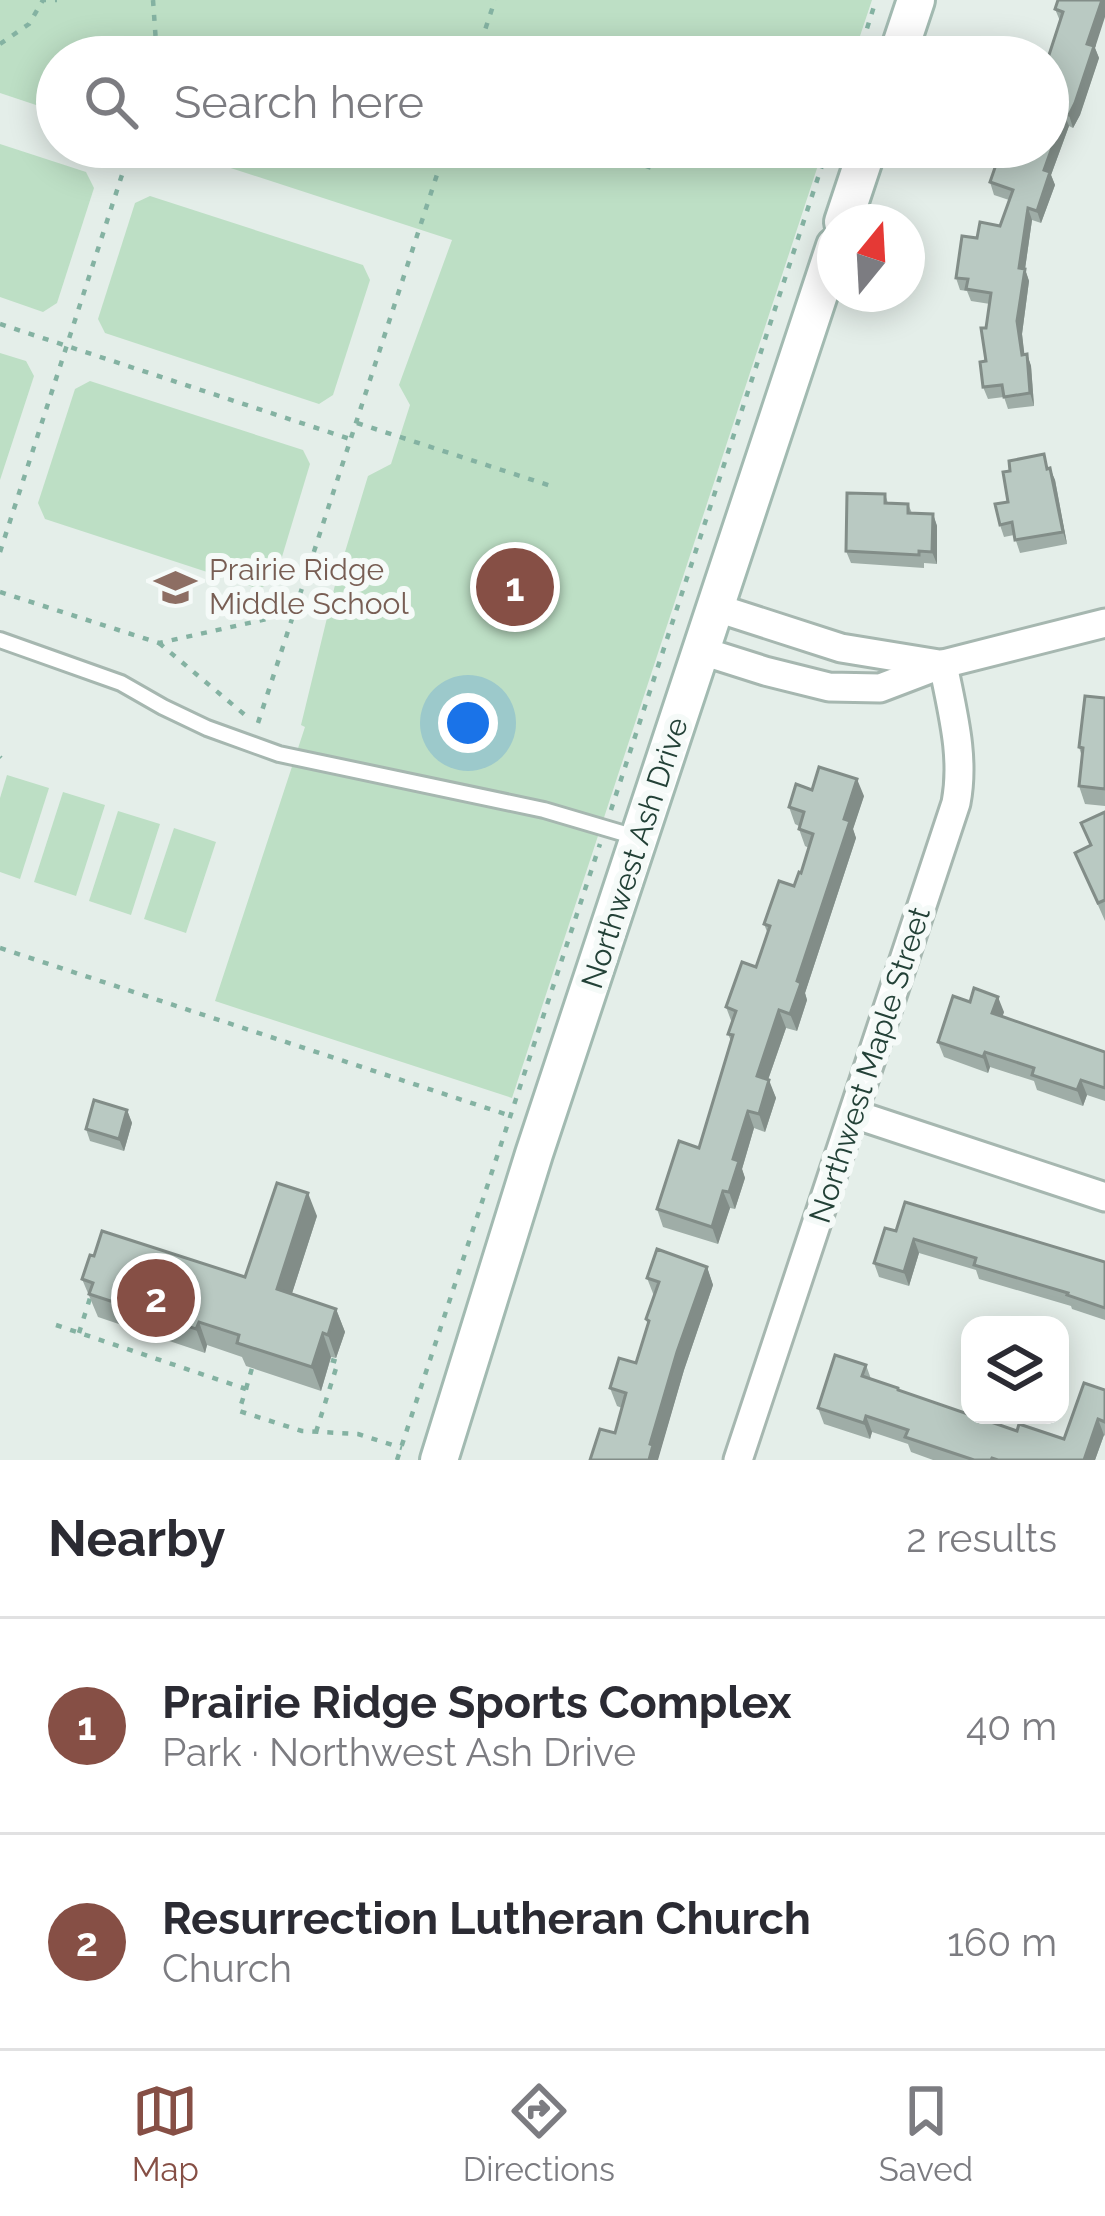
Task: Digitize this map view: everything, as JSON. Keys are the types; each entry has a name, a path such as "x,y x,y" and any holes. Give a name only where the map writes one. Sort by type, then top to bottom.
{"street":[{"path":"904,36 916,0"},
{"path":"849,204 861,168"},
{"name":"Northwest Ash Drive","path":"439,1460 534,1154 817,301"},
{"path":"717,608 841,647 943,664"},
{"path":"702,651 829,687 880,688 943,664 1105,623"},
{"name":"Northwest Maple Street","path":"738,1460 956,803 960,755 943,664"},
{"path":"854,1114 1105,1197"}],"lane":[{"path":"0,640 121,682 207,728 279,754 544,810 641,839"}],"path":[{"path":"0,44 29,24 44,0 58,0"},
{"path":"153,0 156,36"},
{"path":"483,36 495,0"},
{"path":"865,36 876,0"},
{"path":"0,552 124,168"},
{"path":"0,592 159,643 257,724 439,168"},
{"path":"398,1460 821,168"},
{"path":"0,324 350,439"},
{"path":"355,422 551,486"},
{"path":"159,643 294,613"},
{"path":"607,803 614,798"},
{"path":"0,948 511,1116"},
{"path":"79,1333 91,1295"},
{"path":"56,1325 246,1389"},
{"path":"316,1432 338,1362 331,1360"},
{"path":"252,1368 239,1411 302,1431 358,1435 402,1448"}],"green space":[{"path":"0,0 872,0 860,36 36,36 36,105 0,93"},
{"path":"0,144 36,156 36,168 86,172 94,188 57,303 43,312 0,297"},
{"path":"231,168 817,168 512,1098 215,1001 305,727 301,725 335,585 368,476 391,464 410,405 399,385 452,240"},
{"path":"150,196 363,265 370,280 333,395 319,404 105,333 98,319 135,203"},
{"path":"0,353 26,361 34,376 0,480"},
{"path":"90,381 303,450 310,464 275,580 259,589 45,519 38,503 75,389"},
{"path":"7,775 49,788 20,879 0,872 0,798"},
{"path":"63,792 105,805 76,896 34,882"},
{"path":"118,811 160,824 131,915 89,901"},
{"path":"174,828 216,842 186,933 144,919"}],"building":[{"path":"1058,0 1102,0 1087,44 1094,46 1069,115 1069,36 1055,36 1063,12 1055,9"},
{"path":"995,168 1045,168 1050,172 1037,211 1028,208 1019,268 1025,269 1017,321 1022,355 1027,354 1030,393 1004,397 1002,385 983,387 980,362 986,361 981,328 986,328 991,293 966,289 968,279 956,278 962,236 977,238 980,222 1000,226 1013,190 990,182"},
{"path":"1044,454 1063,532 1015,540 1012,522 1000,525 995,504 1008,502 1003,472 1010,471 1009,461"},
{"path":"847,493 885,494 885,503 908,504 908,513 933,514 932,552 846,551"},
{"path":"1085,696 1105,698 1105,789 1079,786"},
{"path":"819,767 857,779 844,819 850,821 790,1014 779,1010 757,1076 769,1080 759,1114 748,1111 733,1159 739,1161 712,1227 657,1209 679,1141 699,1148 733,1035 728,1034 736,1011 726,1007 742,962 756,967 779,881 794,886 801,873 813,834 799,829 804,812 789,807 796,784 812,790"},
{"path":"1105,812 1105,900 1098,903 1075,853 1091,845 1081,823"},
{"path":"974,988 998,997 992,1013 1105,1052 1105,1088 1081,1080 1077,1090 1032,1075 1034,1068 938,1042 953,996 970,1002"},
{"path":"94,1100 127,1110 119,1139 86,1129"},
{"path":"277,1183 308,1193 277,1289 336,1309 312,1367 237,1343 239,1335 199,1322 196,1329 89,1294 93,1283 82,1279 102,1231 245,1277"},
{"path":"905,1202 1105,1262 1105,1308 974,1265 976,1258 914,1239 904,1272 874,1263 885,1228 896,1231"},
{"path":"657,1249 707,1267 677,1352 649,1460 590,1460 600,1429 615,1433 626,1393 610,1388 619,1358 636,1363 659,1282 647,1278"},
{"path":"835,1355 866,1365 862,1376 961,1412 961,1424 997,1424 1017,1431 1019,1424 1064,1439 1084,1383 1105,1390 1105,1422 1098,1419 1084,1460 974,1460 905,1437 908,1430 866,1416 864,1423 818,1408"}],"place":[{"name":"Prairie Ridge Middle School","path":"175,587"},
{"name":"Prairie Ridge Sports Complex","path":"515,587"},
{"name":"Resurrection Lutheran Church","path":"156,1298"}]}
